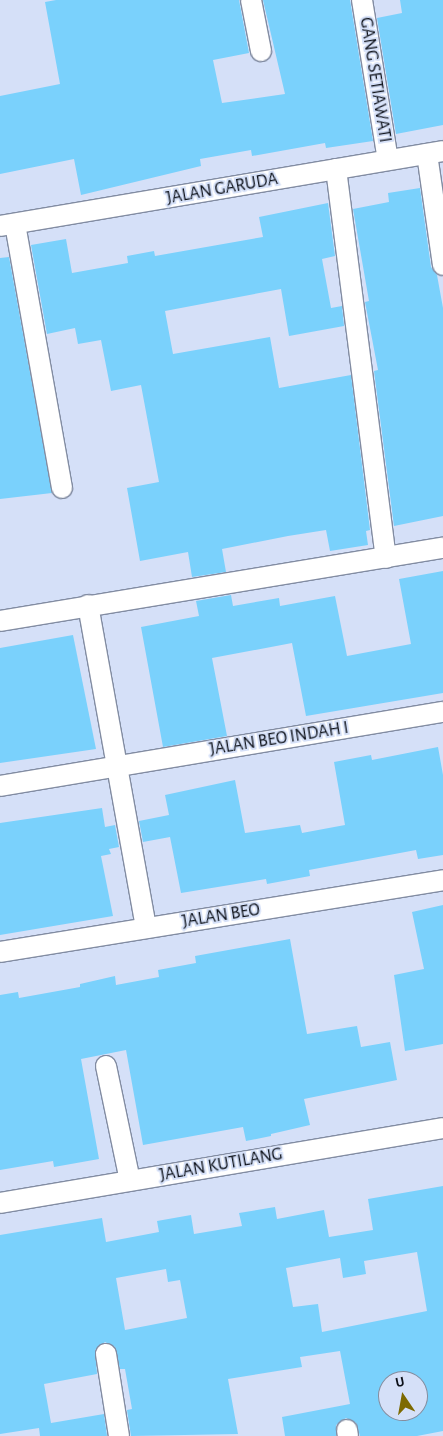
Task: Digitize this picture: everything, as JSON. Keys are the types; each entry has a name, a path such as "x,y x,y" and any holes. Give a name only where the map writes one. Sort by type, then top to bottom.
{"street":[{"path":"251,0 261,51"},
{"name":"GANG SETIAWATI","path":"362,0 388,160"},
{"path":"435,152 443,265"},
{"name":"JALAN GARUDA","path":"8,225 435,152"},
{"path":"336,169 386,558"},
{"path":"8,225 62,488"},
{"path":"0,621 443,548"},
{"path":"88,605 115,766 146,928"},
{"name":"JALAN BEO INDAH I","path":"0,786 443,712"},
{"name":"JALAN BEO","path":"0,952 443,880"},
{"path":"106,1066 130,1181"},
{"name":"JALAN KUTILANG","path":"0,1203 443,1128"},
{"path":"106,1354 120,1436"}],"building":[{"path":"56,0 239,0 249,53 213,60 222,103 285,94 263,0 350,0 373,141 326,148 325,143 252,156 251,150 200,159 201,166 81,195 74,159 0,174 0,96 60,84 45,2"},
{"path":"400,0 443,0 443,125 396,134 377,18 402,13"},
{"path":"420,188 431,267 437,275 443,308 443,516 394,526 374,371 378,370 365,302 369,301 353,209 389,202 388,193"},
{"path":"328,203 335,256 322,259 331,308 342,306 344,326 289,336 281,289 165,311 173,354 270,337 279,388 351,375 370,530 366,531 368,545 330,551 326,530 288,536 222,549 226,572 192,577 188,552 140,561 127,488 159,482 141,385 111,391 101,340 78,344 75,328 47,334 31,245 66,239 72,273 128,263 127,256 154,251 155,256 263,237 259,217"},
{"path":"9,257 52,493 0,499 0,258"},
{"path":"443,571 443,693 306,716 292,643 212,658 227,736 163,747 141,627 199,616 196,601 231,595 233,606 279,598 280,606 335,596 347,656 411,644 399,579"},
{"path":"73,635 96,749 0,763 0,648"},
{"path":"438,747 443,775 443,855 418,859 416,850 309,870 310,876 267,884 266,879 181,893 170,837 143,842 139,821 169,815 165,795 235,780 245,833 300,825 302,833 345,825 334,762 371,755 372,760"},
{"path":"102,808 105,827 115,825 119,847 109,849 111,854 101,856 113,916 0,935 0,823"},
{"path":"443,905 443,1044 405,1051 394,975 424,969 412,912"},
{"path":"290,939 307,1034 357,1026 361,1047 390,1042 397,1080 304,1099 310,1125 271,1134 271,1136 246,1141 243,1127 143,1145 126,1050 81,1059 99,1159 54,1167 53,1161 0,1170 0,995 18,992 19,998 80,987 80,984 115,976 116,985 159,977 158,970 196,963 195,956"},
{"path":"443,1186 443,1431 417,1436 360,1436 356,1423 346,1418 336,1425 336,1436 285,1436 282,1417 350,1404 340,1351 300,1357 302,1367 228,1379 238,1434 131,1436 127,1410 132,1409 125,1369 120,1369 115,1347 105,1342 95,1350 97,1374 44,1384 51,1423 104,1414 107,1436 40,1436 39,1428 0,1434 0,1235 102,1218 106,1242 159,1232 157,1221 191,1215 194,1234 242,1226 239,1213 275,1207 277,1219 324,1210 329,1237 373,1230 368,1199","holes":["417,1252 427,1311 322,1332 318,1304 293,1307 286,1268 340,1258 343,1278 366,1274 364,1261","166,1269 168,1282 180,1280 187,1318 125,1330 116,1278"]}]}
